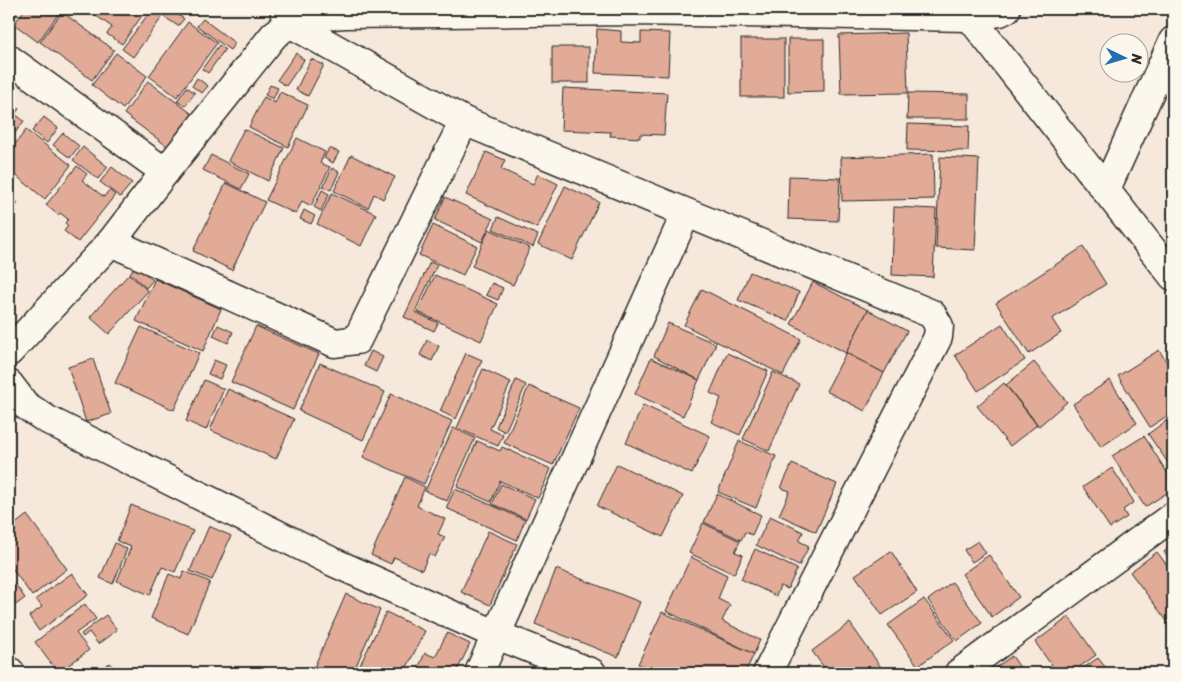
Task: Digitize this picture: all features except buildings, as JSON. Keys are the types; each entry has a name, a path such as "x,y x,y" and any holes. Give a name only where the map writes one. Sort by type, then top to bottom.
{"street":[{"path":"285,16 635,11 970,17 1000,12 1006,9"},
{"path":"285,16 464,121 932,314 940,326 938,336 767,673"},
{"path":"9,352 111,242 274,35 285,16"},
{"path":"970,17 1173,276"},
{"path":"1106,190 1173,41"},
{"path":"9,59 165,172"},
{"path":"111,242 336,343 357,340 464,121"},
{"path":"479,673 498,635 686,213"},
{"path":"14,403 332,562 498,635 592,673"},
{"path":"959,673 1173,516"}]}
